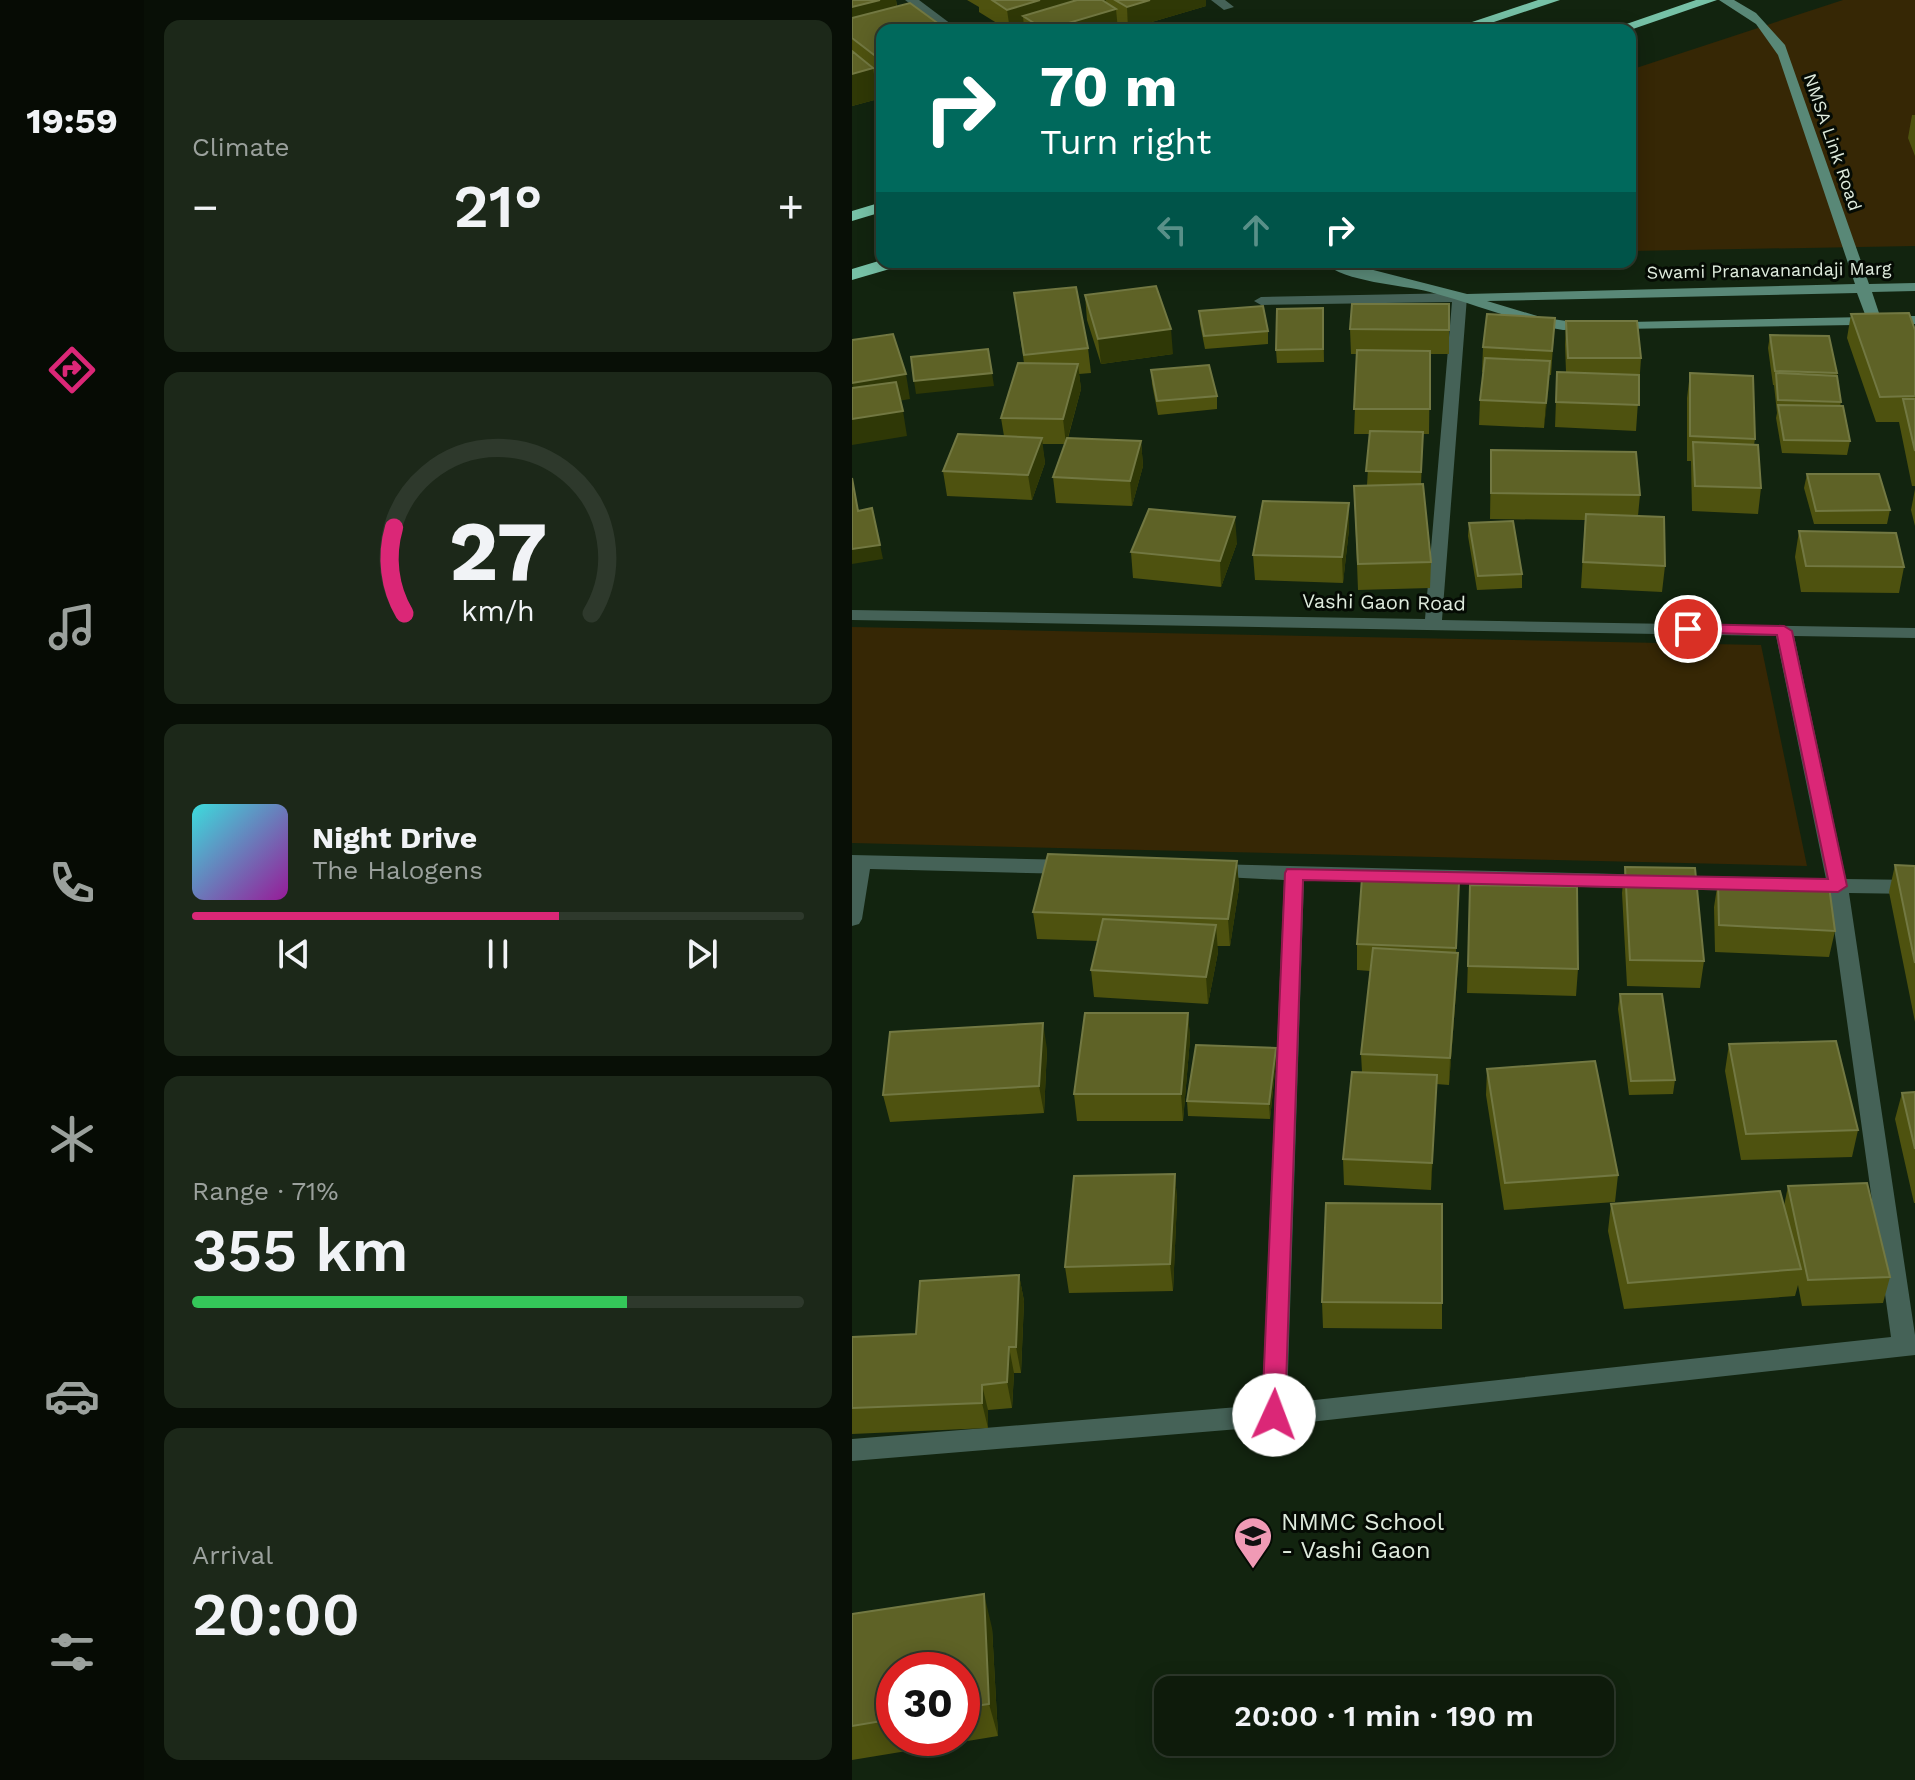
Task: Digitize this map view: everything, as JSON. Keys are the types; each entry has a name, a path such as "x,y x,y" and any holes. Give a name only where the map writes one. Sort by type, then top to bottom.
{"highway":[{"path":"1475,24 1553,0"},
{"path":"1635,24 1710,0"},
{"path":"852,216 876,209"},
{"path":"852,275 876,268"}],"street":[{"path":"911,0 945,24"},
{"name":"NMSA Link Road","path":"1725,0 1759,19 1775,36 1874,320"},
{"path":"1346,268 1460,297 1520,319 1564,327 1915,320"},
{"name":"Swami Pranavanandaji Marg","path":"1460,297 1915,287"},
{"path":"1261,301 1460,297"},
{"path":"1433,624 1460,297"},
{"name":"Vashi Gaon Road","path":"852,615 1915,633"},
{"path":"852,1450 1274,1415 1910,1346 1838,886 1784,631"},
{"path":"852,919 856,862 1093,868"},
{"path":"1185,870 1915,887"},
{"path":"1274,1415 1294,873"}],"shaded area":[{"path":"1843,0 1915,0 1915,246 1636,251 1636,68"},
{"path":"852,627 1761,645 1807,866 852,843"}],"building":[{"path":"852,0 880,0 852,7"},
{"path":"992,0 1040,0 1007,10"},
{"path":"1077,0 1102,0 1116,9 1065,24 1036,24 1023,16"},
{"path":"1115,0 1150,0 1127,7"},
{"path":"910,3 939,24 876,24 876,56 852,38 852,18"},
{"path":"852,51 873,68 852,74"},
{"path":"1156,286 1171,329 1098,339 1085,295"},
{"path":"1076,287 1088,348 1024,355 1014,293"},
{"path":"1352,304 1449,304 1449,330 1350,329"},
{"path":"1263,306 1268,331 1204,336 1199,311"},
{"path":"1323,308 1323,349 1276,350 1277,309"},
{"path":"1909,313 1915,330 1915,396 1880,397 1851,314"},
{"path":"1487,314 1555,318 1552,351 1483,347"},
{"path":"1566,321 1637,321 1641,358 1568,358"},
{"path":"893,334 906,374 852,383 852,340"},
{"path":"1770,335 1829,336 1837,373 1775,371"},
{"path":"988,349 992,373 914,381 911,357"},
{"path":"1357,350 1430,351 1430,409 1354,409"},
{"path":"1485,358 1550,361 1546,403 1480,400"},
{"path":"1018,363 1078,364 1063,419 1001,418"},
{"path":"1209,365 1217,396 1157,401 1151,370"},
{"path":"1557,372 1639,375 1639,405 1556,402"},
{"path":"1690,373 1753,376 1755,439 1690,436"},
{"path":"1776,373 1837,376 1841,402 1778,400"},
{"path":"896,382 903,411 852,419 852,388"},
{"path":"1903,399 1915,399 1915,451"},
{"path":"1778,405 1843,406 1850,441 1784,440"},
{"path":"1370,431 1423,432 1421,472 1366,471"},
{"path":"958,434 1042,438 1028,475 943,471"},
{"path":"1067,438 1141,441 1130,481 1053,477"},
{"path":"1693,442 1758,445 1761,488 1695,486"},
{"path":"1491,450 1636,452 1640,495 1491,493"},
{"path":"1807,474 1879,474 1890,510 1816,511"},
{"path":"852,478 858,511 872,508 880,545 852,549"},
{"path":"1423,484 1431,562 1358,564 1354,486"},
{"path":"1263,501 1349,503 1342,557 1253,555"},
{"path":"1149,509 1235,517 1220,561 1131,552"},
{"path":"1586,514 1664,517 1665,566 1583,562"},
{"path":"1513,521 1522,574 1478,576 1469,523"},
{"path":"1799,531 1896,533 1904,567 1806,566"},
{"path":"1048,854 1237,861 1228,919 1033,912"},
{"path":"1895,865 1915,866 1915,963"},
{"path":"1625,867 1695,868 1704,961 1630,960"},
{"path":"1362,878 1459,882 1456,948 1357,944"},
{"path":"1718,881 1829,886 1835,931 1719,925"},
{"path":"1470,885 1577,887 1578,969 1468,966"},
{"path":"1103,919 1216,925 1206,977 1091,970"},
{"path":"1373,948 1458,953 1450,1058 1361,1054"},
{"path":"1620,994 1662,994 1675,1080 1631,1081"},
{"path":"1085,1013 1188,1013 1181,1094 1074,1094"},
{"path":"1043,1023 1039,1086 883,1095 890,1032"},
{"path":"1836,1041 1858,1130 1746,1134 1729,1044"},
{"path":"1196,1045 1276,1048 1269,1104 1187,1101"},
{"path":"1595,1061 1618,1175 1505,1183 1487,1069"},
{"path":"1352,1072 1437,1075 1432,1163 1343,1159"},
{"path":"1915,1092 1915,1149 1902,1093"},
{"path":"1175,1174 1170,1264 1065,1267 1074,1176"},
{"path":"1867,1183 1890,1277 1808,1280 1788,1186"},
{"path":"1780,1191 1801,1269 1628,1283 1611,1204"},
{"path":"1326,1203 1442,1204 1442,1303 1322,1302"},
{"path":"1019,1275 1016,1347 1009,1347 1007,1382 982,1385 982,1403 852,1408 852,1337 916,1334 920,1281"},
{"path":"984,1594 989,1704 980,1705 980,1652 876,1652 876,1722 852,1726 852,1614"}],"place":[{"name":"NMMC School - Vashi Gaon","path":"1253,1570"}],"route":[{"path":"1274,1415 1294,873 1838,886 1784,631 1688,629"}]}
